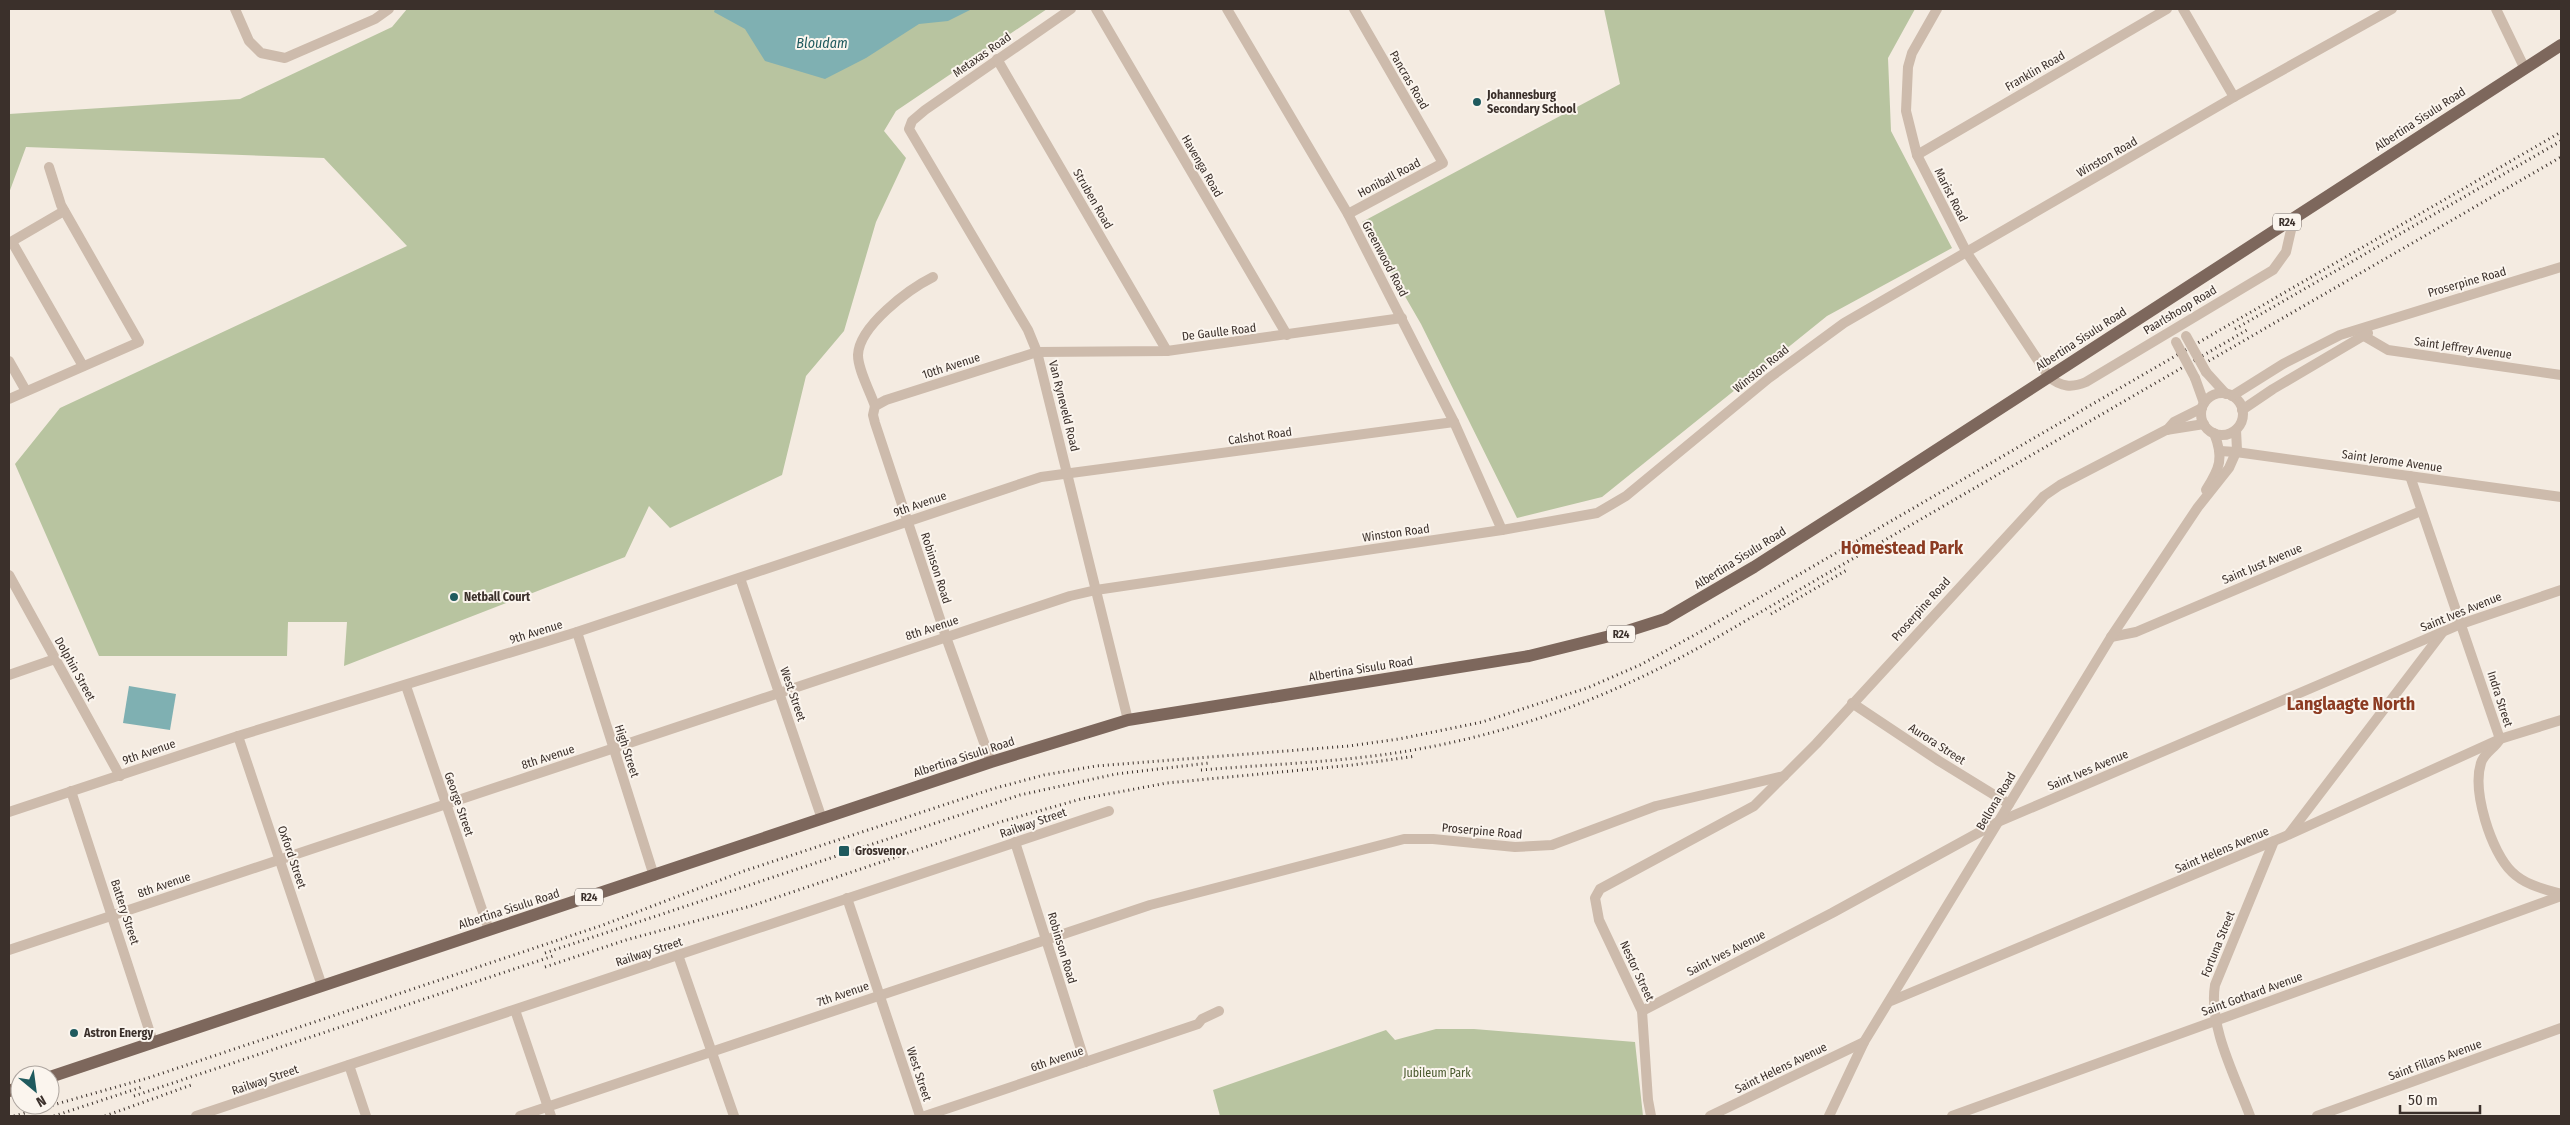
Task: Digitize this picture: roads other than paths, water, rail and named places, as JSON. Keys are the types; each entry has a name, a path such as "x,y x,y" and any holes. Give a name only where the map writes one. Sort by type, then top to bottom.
{"main road":[{"name":"Albertina Sisulu Road","path":"60,1074 991,762 1128,720 1529,656 1652,624 1677,613 1762,562 2524,67 2561,45"}],"street":[{"path":"235,9 249,41 261,53 285,58 375,19 390,9"},
{"name":"Metaxas Road","path":"909,124 925,110 1071,9"},
{"name":"Havenga Road","path":"1096,9 1287,335"},
{"name":"Greenwood Road","path":"1227,9 1348,214 1454,422 1502,530"},
{"name":"Pancras Road","path":"1354,9 1442,163"},
{"name":"Marist Road","path":"1937,9 1912,53 1908,67 1906,111 1916,155 1967,253 2049,376"},
{"name":"Franklin Road","path":"1916,155 2167,9"},
{"path":"2183,9 2234,97"},
{"name":"Winston Road","path":"1096,590 1502,530 1597,513 1614,505 1815,342 2234,97 2392,9"},
{"path":"2496,9 2524,67"},
{"name":"Struben Road","path":"997,59 1167,351"},
{"name":"Van Ryneveld Road","path":"909,124 910,132 1028,330 1037,352 1069,474 1128,720"},
{"name":"Honiball Road","path":"1348,214 1442,163"},
{"path":"9,399 139,342 64,211 50,167"},
{"path":"64,211 10,243 83,366"},
{"name":"Paarlshoop Road","path":"2049,376 2061,385 2076,386 2273,270 2286,252 2294,217"},
{"name":"Proserpine Road","path":"1595,898 1605,885 1754,806 2044,496 2060,485 2166,430 2174,422 2203,406 2212,396 2229,395 2311,349 2359,328 2381,324 2427,307 2561,268"},
{"name":"Robinson Road","path":"933,277 922,283 880,317 863,336 858,356 874,407 875,423 946,637 991,762"},
{"name":"De Gaulle Road","path":"1037,352 1167,351 1402,318"},
{"path":"2179,324 2206,372 2240,404 2242,410 2242,421 2236,430 2229,434 2214,433"},
{"name":"Proserpine Road","path":"2242,410 2273,389 2364,336 2381,324"},
{"path":"2170,330 2195,378 2203,406 2204,424 2214,433 2220,451"},
{"name":"Saint Jeffrey Avenue","path":"2364,336 2388,350 2561,375"},
{"name":"10th Avenue","path":"874,407 886,400 1037,352"},
{"path":"9,361 26,391"},
{"name":"Calshot Road","path":"1069,474 1454,422"},
{"name":"Proserpine Road","path":"2166,430 2204,424"},
{"path":"2236,430 2236,452"},
{"name":"Saint Jerome Avenue","path":"2220,451 2561,496"},
{"name":"Bellona Road","path":"2198,507 2217,471 2220,451"},
{"name":"Bellona Road","path":"1829,1116 1864,1042 1891,1001 2111,637 2198,507 2222,478 2236,452"},
{"name":"9th Avenue","path":"9,812 238,736 577,632 1041,477 1069,474"},
{"name":"Indra Street","path":"2410,476 2500,739 2480,764 2479,796 2493,838 2505,864 2513,873 2537,887 2561,895"},
{"name":"Saint Just Avenue","path":"2111,637 2136,632 2421,510"},
{"name":"Dolphin Street","path":"9,576 120,776"},
{"name":"West Street","path":"740,578 822,818"},
{"name":"8th Avenue","path":"9,950 779,692 1096,590"},
{"name":"Saint Ives Avenue","path":"1642,1011 1832,913 1998,822 2461,624 2561,590"},
{"name":"High Street","path":"577,632 612,748 654,876"},
{"path":"2288,835 2443,633"},
{"path":"9,674 56,659"},
{"name":"George Street","path":"406,686 489,930"},
{"name":"Aurora Street","path":"1852,703 1939,761 2009,804"},
{"name":"Saint Helens Avenue","path":"1891,1001 2288,835 2500,739 2561,720"},
{"name":"Oxford Street","path":"238,736 322,986"},
{"name":"Proserpine Road","path":"1174,898 1404,840 1433,839 1515,847 1552,845 1656,806 1784,776"},
{"name":"Battery Street","path":"71,791 153,1042"},
{"name":"Railway Street","path":"196,1116 1109,811"},
{"name":"Fortuna Street","path":"2250,1116 2215,1021 2213,1003 2215,985 2274,841"},
{"name":"Robinson Road","path":"1015,842 1085,1062"},
{"name":"Saint Gothard Avenue","path":"1952,1116 2561,895"},
{"name":"West Street","path":"848,898 920,1116"},
{"name":"7th Avenue","path":"520,1116 549,1112 711,1052 1174,898"},
{"name":"Nestor Street","path":"1595,898 1599,920 1642,1011 1651,1116"},
{"path":"678,955 734,1116"},
{"path":"515,1010 549,1112"},
{"name":"6th Avenue","path":"925,1116 1198,1024 1202,1019 1219,1011"},
{"name":"Saint Fillans Avenue","path":"2317,1116 2561,1028"},
{"name":"Saint Helens Avenue","path":"1710,1116 1864,1042"},
{"path":"349,1065 366,1116"}],"water":[{"name":"Bloudam","path":"715,9 972,9 948,21 919,24 866,58 825,79 765,61 745,29 714,12"},
{"path":"129,686 176,694 170,730 123,723"}],"railway":[{"path":"14,1116 148,1078 603,925 744,871 992,789 1044,775 1096,766 1349,746 1399,739 1482,722 1587,688 1640,665 1700,632 2561,132"},
{"path":"2235,329 2561,141"},
{"path":"2200,366 2561,157"},
{"path":"1201,770 1338,760 1419,749 1458,741 1535,720 1610,691 1646,675 1716,638 2247,330"},
{"path":"1771,614 1847,570"},
{"path":"545,967 626,940 751,906 1000,822 1081,799 1167,783 1353,765 1416,756"},
{"path":"545,953 1020,795 1116,774 1209,763"},
{"path":"134,1096 556,955"},
{"path":"105,1116 194,1084"},
{"path":"54,1116 142,1087"}],"place":[{"name":"Johannesburg Secondary School","path":"1477,102"},
{"name":"Netball Court","path":"454,597"},
{"name":"Grosvenor","path":"844,851"},
{"name":"Astron Energy","path":"74,1033"}],"district":[{"name":"Homestead Park","path":"1902,548"},
{"name":"Langlaagte North","path":"2351,704"}],"park label":[{"name":"Jubileum Park","path":"1437,1073"}]}
